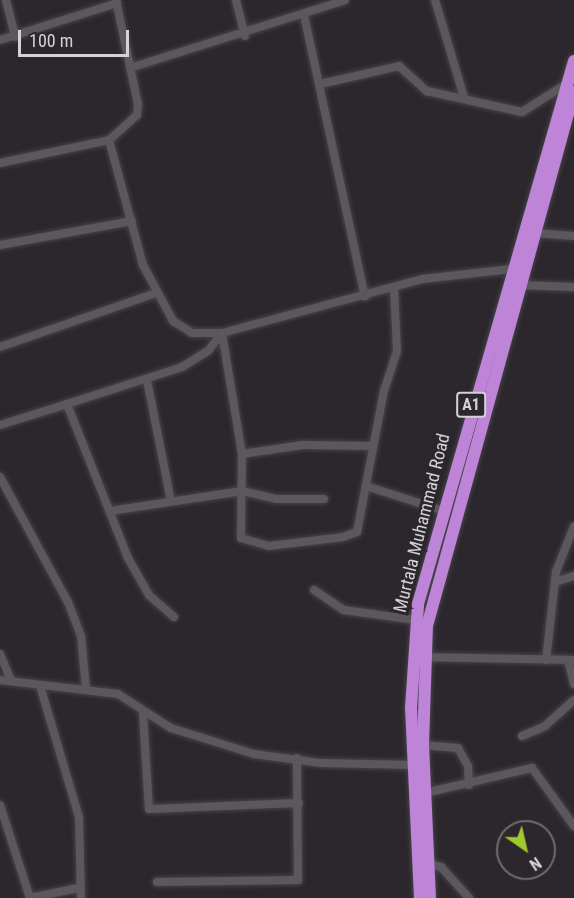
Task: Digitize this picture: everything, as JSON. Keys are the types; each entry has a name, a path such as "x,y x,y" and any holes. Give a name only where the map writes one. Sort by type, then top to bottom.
{"highway":[{"name":"Murtala Muhammad Road","path":"497,338 519,285 534,233 571,88 574,61"},
{"name":"Murtala Muhammad Road","path":"417,761 423,745 415,620 444,511 497,338 511,269 571,88"},
{"name":"Murtala Muhammad Road","path":"417,761 417,656 470,431"},
{"name":"A1","path":"417,761 425,793 430,898"},
{"name":"A1","path":"417,761 420,898"}],"street":[{"path":"6,0 15,37"},
{"path":"236,0 245,36"},
{"path":"133,67 245,36 304,15 327,2 345,0"},
{"path":"435,0 464,97"},
{"path":"0,40 15,37 117,1 133,67 137,116 109,140 0,163"},
{"path":"304,15 365,296"},
{"path":"320,84 399,66 427,91 522,111 571,88"},
{"path":"109,140 156,293 183,327 192,333 222,333 394,288 487,268 511,269"},
{"path":"0,245 132,221"},
{"path":"534,233 574,236"},
{"path":"519,285 574,287"},
{"path":"222,333 242,454 242,538 269,546 357,532 369,487 372,446 397,351 394,288"},
{"path":"0,347 156,293"},
{"path":"0,425 182,367 208,351 222,333"},
{"path":"147,380 171,501"},
{"path":"67,404 103,506 110,511 149,596 174,617"},
{"path":"242,454 302,445 372,446"},
{"path":"0,477 68,602 81,636 86,688"},
{"path":"369,487 444,511"},
{"path":"110,511 242,491 276,499 324,499"},
{"path":"546,660 555,582 574,526"},
{"path":"555,582 574,576"},
{"path":"314,590 344,610 415,620"},
{"path":"0,654 11,680"},
{"path":"417,656 571,660 574,684"},
{"path":"0,680 11,680 41,689 86,688 118,694 143,714 208,742 297,758 417,761"},
{"path":"41,689 79,817 83,849 78,888 81,898"},
{"path":"522,736 545,726 574,700"},
{"path":"143,714 149,809 299,803"},
{"path":"423,745 458,748 468,766 469,785"},
{"path":"157,882 298,880 297,758"},
{"path":"425,793 469,785 532,768 574,826"},
{"path":"0,805 30,898 78,888"},
{"path":"428,863 441,867 469,898"}]}
